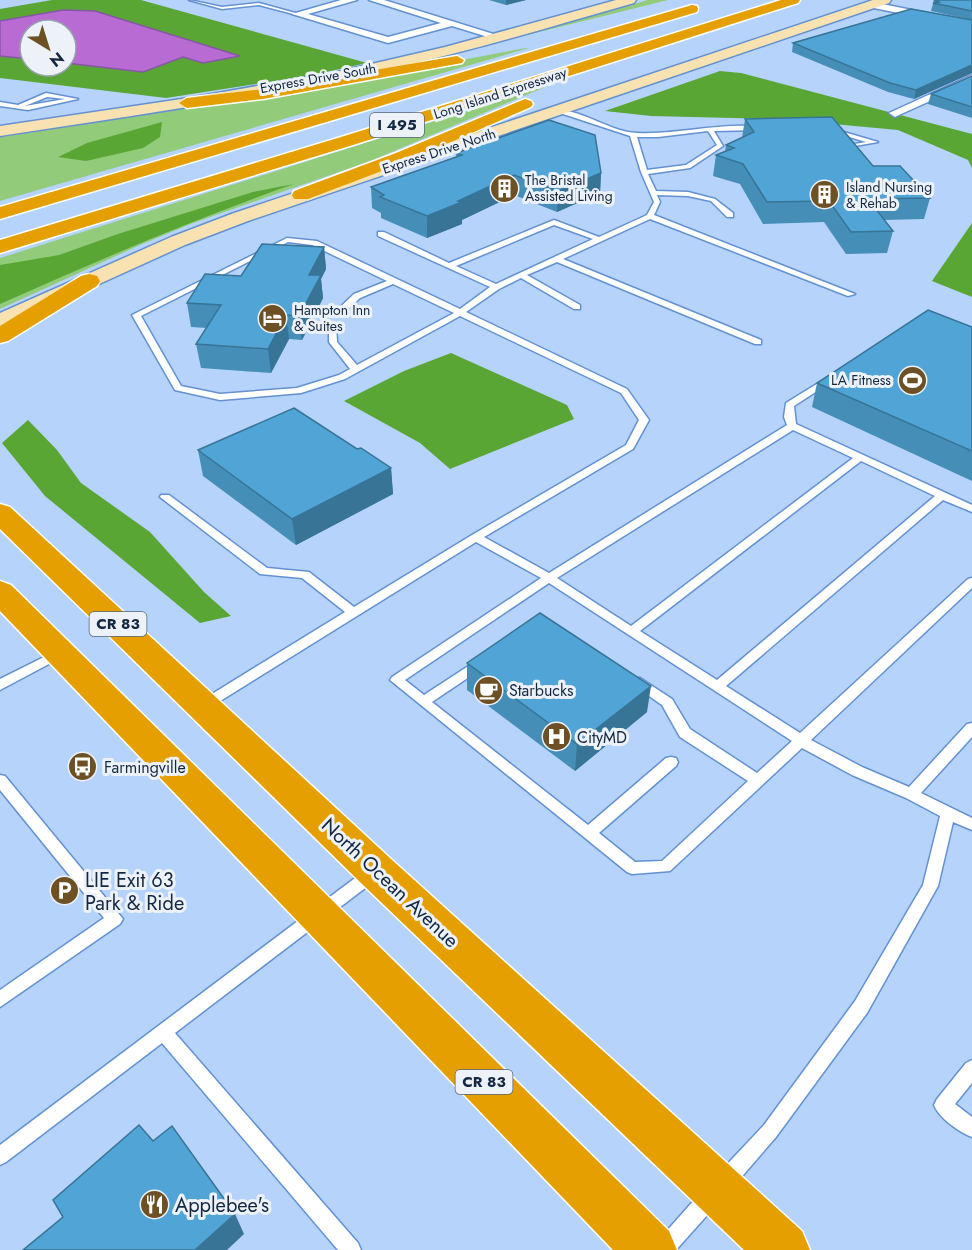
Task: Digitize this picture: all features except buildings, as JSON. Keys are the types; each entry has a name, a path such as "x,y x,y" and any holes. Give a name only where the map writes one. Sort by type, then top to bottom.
{"highway":[{"name":"Long Island Expressway","path":"0,247 379,131 794,0"},
{"path":"301,195 402,157 616,65 725,30 800,0"},
{"name":"Long Island Expressway","path":"0,213 706,3 434,64 263,94 187,103"},
{"path":"0,336 89,281"},
{"path":"0,501 32,543"},
{"name":"North Ocean Avenue","path":"0,513 376,871 783,1250"},
{"name":"CR 83","path":"0,592 650,1250"}],"main road":[{"name":"Express Drive South","path":"0,131 187,103 388,65 630,0"},
{"name":"Express Drive North","path":"0,322 178,241 301,195 423,157 879,2"}],"street":[{"path":"297,14 352,0"},
{"path":"374,0 498,37"},
{"path":"879,2 972,25"},
{"path":"297,14 388,40 453,23"},
{"path":"895,113 972,78"}],"lane":[{"path":"191,0 222,8 259,4 297,14"},
{"path":"0,104 18,107 28,108 75,99 46,95 18,107"},
{"path":"559,111 633,135 658,135 710,129 769,128"},
{"path":"816,127 875,142 851,146"},
{"path":"644,172 688,167 720,146 710,129"},
{"path":"203,706 477,537 630,447 644,420 624,391 460,313 314,243 287,240 136,315 178,388 220,397 298,391 342,377 460,313 496,287 650,216 657,202 644,172 633,135"},
{"path":"653,193 688,194 713,200 730,215"},
{"path":"650,216 851,294"},
{"path":"449,266 554,222 599,239"},
{"path":"381,234 496,287"},
{"path":"556,259 758,342"},
{"path":"521,275 577,307"},
{"path":"339,313 357,296 393,281"},
{"path":"332,326 333,342 356,370"},
{"path":"837,374 789,405 792,426 972,509"},
{"path":"792,426 549,578 396,680 632,868 665,867 972,582"},
{"path":"631,632 860,457"},
{"path":"717,687 942,495"},
{"path":"165,497 264,571 304,575 354,614"},
{"path":"477,537 549,578 800,740 856,771 911,794 972,824"},
{"path":"0,685 60,653"},
{"path":"423,701 492,656"},
{"path":"628,676 667,702 685,733 758,781"},
{"path":"911,794 972,728"},
{"path":"589,833 671,762"},
{"path":"0,780 115,919 0,999"},
{"path":"663,1250 770,1131 861,1007 930,886 948,813"},
{"path":"0,1156 376,871"},
{"path":"163,1032 351,1250"},
{"path":"972,1069 943,1105 972,1128"}],"green space":[{"path":"52,0 141,0 367,63 308,76 166,98 0,78 0,56 18,58 18,78 78,78 78,64 143,72 183,57 203,63 238,56 63,10 0,21 0,9"},
{"path":"648,0 668,0 511,39"},
{"path":"529,48 0,201 0,137 268,96"},
{"path":"720,71 741,73 972,134 972,168 968,160 898,130 779,119 651,116 605,111"},
{"path":"552,84 373,160 193,223 0,309 0,258"},
{"path":"162,122 160,137 143,148 86,161 58,157 87,143"},
{"path":"294,184 146,241 0,304 0,265 59,255 253,192"},
{"path":"972,223 972,297 932,281"},
{"path":"451,353 567,405 574,419 450,469 420,443 344,401 404,371"},
{"path":"28,420 57,450 81,483 150,532 204,592 231,616 200,623 45,496 2,443"}],"shaded area":[{"path":"63,10 95,11 240,56 203,63 183,57 143,72 78,64 78,18 18,18 18,58 0,56 0,21"}],"place":[{"name":"The Bristal Assisted Living","path":"504,188"},
{"name":"Island Nursing & Rehab","path":"825,195"},
{"name":"Hampton Inn & Suites","path":"273,318"},
{"name":"LA Fitness","path":"912,380"},
{"name":"Starbucks","path":"488,690"},
{"name":"CityMD","path":"556,737"},
{"name":"Farmingville","path":"83,767"},
{"name":"LIE Exit 63 Park & Ride","path":"64,891"},
{"name":"Applebee's","path":"154,1205"}]}
